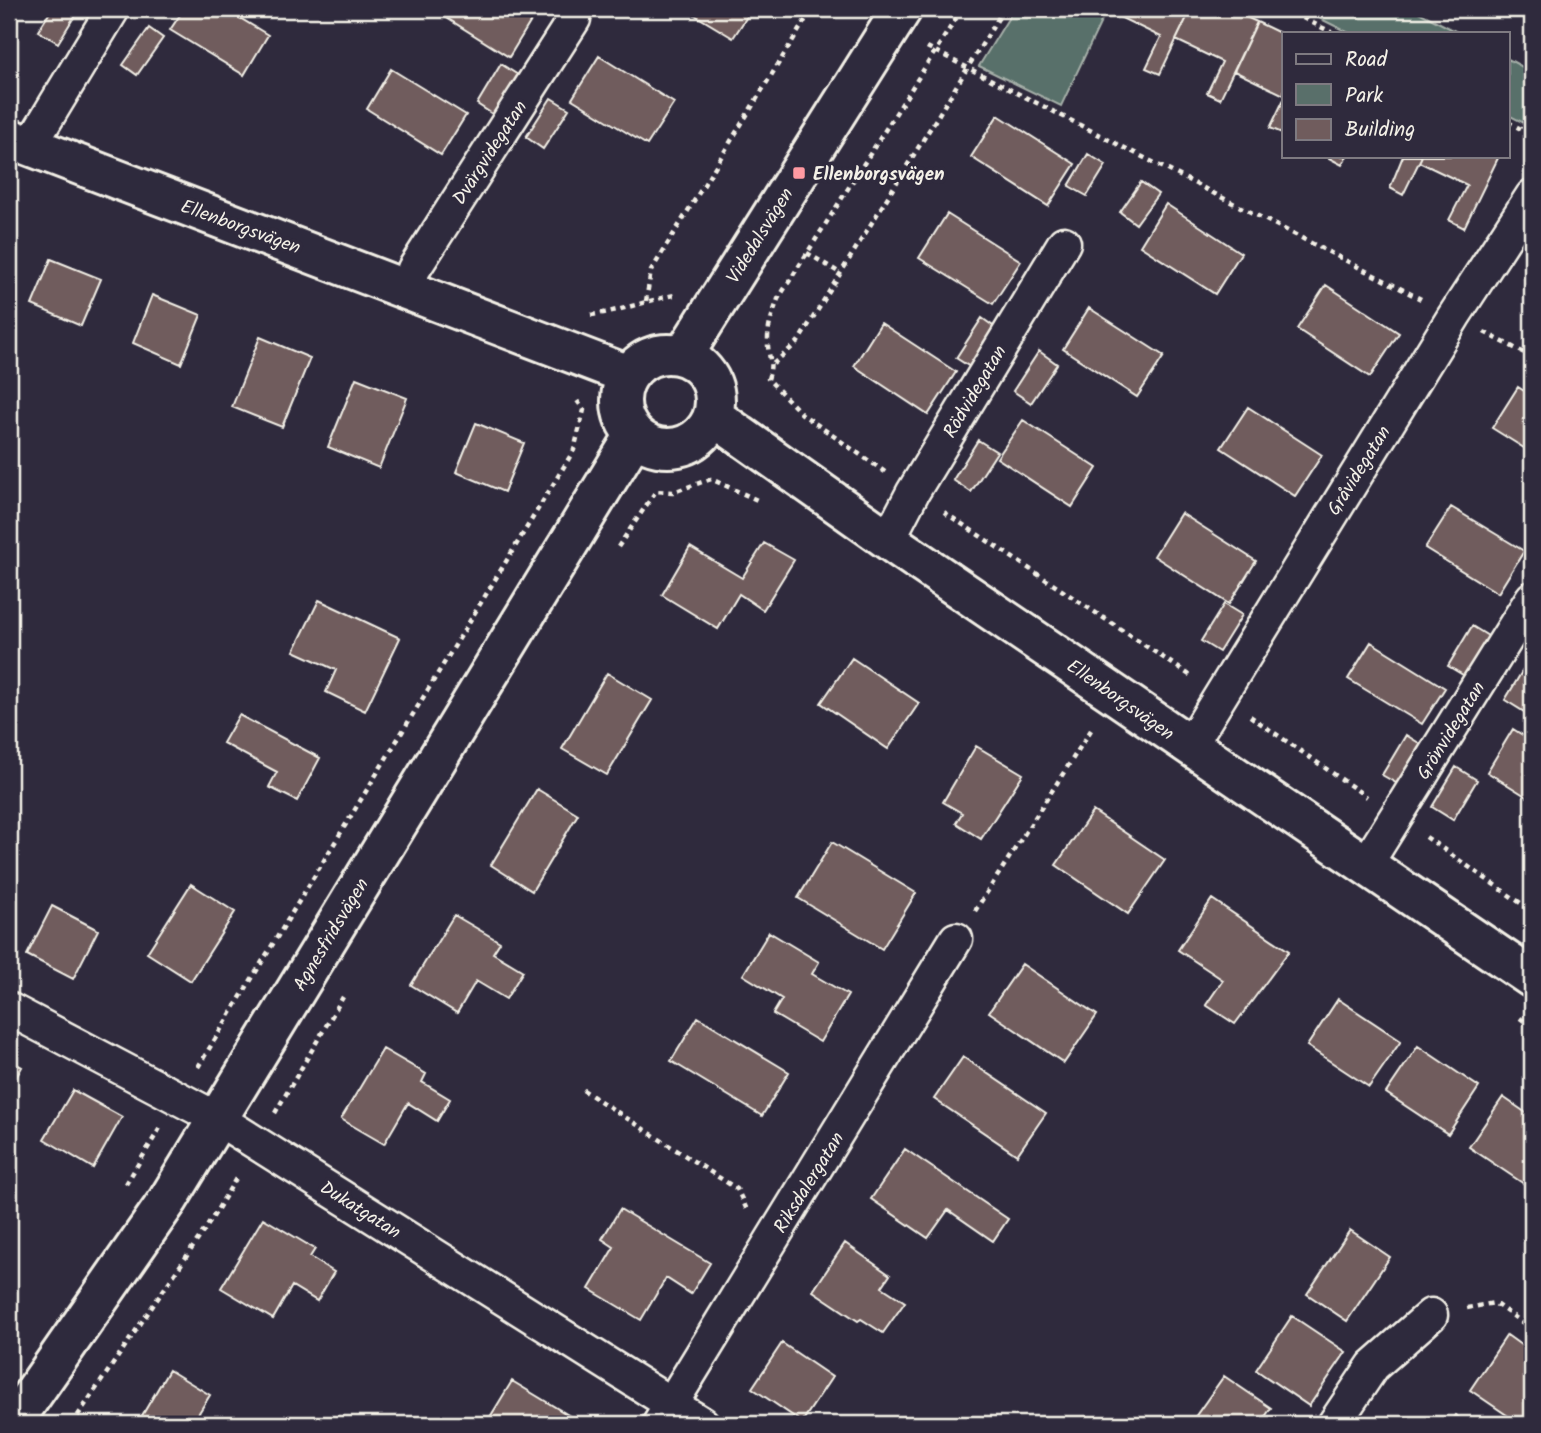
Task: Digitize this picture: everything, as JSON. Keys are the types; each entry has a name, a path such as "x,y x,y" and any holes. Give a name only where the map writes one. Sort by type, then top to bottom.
{"street":[{"path":"19,142 113,9"},
{"name":"Videdalsvägen","path":"683,356 896,18"},
{"name":"Dvärgvidegatan","path":"407,288 414,269 574,19"},
{"name":"Ellenborgsvägen","path":"19,142 629,375"},
{"name":"Gråvidegatan","path":"1189,747 1454,316 1532,196"},
{"name":"Rödvidegatan","path":"888,540 914,492 1064,243"},
{"path":"665,353 683,356 699,365 711,380 716,398 713,416 703,433 688,444 670,449 651,445 635,435 624,420 620,402 629,375 645,360 665,353"},
{"name":"Ellenborgsvägen","path":"713,416 1189,747 1367,863 1532,978"},
{"name":"Agnesfridsvägen","path":"12,1424 168,1200 635,435"},
{"name":"Grönvidegatan","path":"1367,863 1532,598"},
{"name":"Riksdalergatan","path":"665,1414 956,939"},
{"name":"Dukatgatan","path":"9,1009 218,1119 665,1414 703,1424"},
{"path":"1334,1424 1373,1366 1432,1315"}],"path":[{"path":"646,301 651,271 812,9"},
{"path":"773,364 767,342 778,299 962,9"},
{"path":"1004,9 798,342 773,364 768,379 802,414 914,492 1220,695 1532,911"},
{"path":"1285,9 1331,32"},
{"path":"896,18 935,51 1532,357"},
{"path":"1510,123 1532,135"},
{"path":"829,195 839,202"},
{"path":"807,253 840,273"},
{"path":"121,1192 574,450 583,410"},
{"path":"611,558 656,491 673,492 711,479"},
{"path":"956,939 1116,695"},
{"path":"583,1090 737,1189 748,1213 776,1233"},
{"path":"1432,1315 1494,1303 1532,1329"}],"green space":[{"path":"1014,9 1107,9 1061,106 979,66"},
{"path":"1301,9 1413,9 1457,32 1347,32"},
{"path":"1510,60 1532,72 1532,127 1510,116"}],"building":[{"path":"52,9 79,9 58,43 38,31"},
{"path":"184,9 225,9 268,35 244,75 170,30"},
{"path":"523,9 534,16 509,57 434,10"},
{"path":"685,9 752,9 733,38"},
{"path":"1114,9 1191,9 1160,74 1146,68 1161,37 1111,13"},
{"path":"1191,9 1229,9 1257,22 1220,99 1207,93 1222,62 1176,40"},
{"path":"1257,22 1282,34 1282,94 1234,71"},
{"path":"149,28 163,38 137,75 123,65"},
{"path":"599,56 674,103 647,145 572,99"},
{"path":"501,64 518,75 494,115 477,104"},
{"path":"391,69 466,115 441,155 367,109"},
{"path":"551,98 569,109 543,149 526,137"},
{"path":"1282,103 1282,133 1270,128"},
{"path":"998,115 1075,164 1048,206 971,157"},
{"path":"1088,154 1106,165 1087,196 1069,186"},
{"path":"1329,158 1346,158 1342,165"},
{"path":"1402,158 1421,158 1403,195 1390,188"},
{"path":"1421,158 1498,158 1464,228 1449,220 1467,185 1419,162"},
{"path":"1141,182 1158,194 1136,224 1120,212"},
{"path":"1166,204 1241,253 1215,294 1140,246"},
{"path":"947,214 1021,261 993,304 919,258"},
{"path":"51,259 101,279 81,326 32,305"},
{"path":"1326,285 1399,333 1370,377 1297,329"},
{"path":"152,295 201,315 181,364 133,343"},
{"path":"1089,308 1164,356 1137,397 1063,349"},
{"path":"982,318 1000,331 975,370 956,358"},
{"path":"881,323 956,372 928,415 854,366"},
{"path":"260,337 310,358 282,427 232,407"},
{"path":"1039,351 1057,364 1031,403 1013,391"},
{"path":"356,378 407,398 379,468 328,447"},
{"path":"1518,387 1532,396 1532,453 1492,428"},
{"path":"1248,407 1322,455 1295,496 1221,448"},
{"path":"1023,420 1097,468 1072,507 997,458"},
{"path":"476,423 524,443 504,492 456,472"},
{"path":"978,440 997,452 971,492 953,480"},
{"path":"1451,507 1524,551 1498,593 1425,548"},
{"path":"1181,513 1256,561 1229,604 1154,556"},
{"path":"764,543 794,560 763,610 739,594 718,629 662,595 690,547 742,578"},
{"path":"319,600 400,638 365,711 326,692 336,670 294,651"},
{"path":"1224,604 1242,615 1219,652 1201,641"},
{"path":"1472,626 1493,639 1470,679 1448,666"},
{"path":"1371,642 1445,688 1422,724 1348,679"},
{"path":"852,658 919,703 888,749 821,703"},
{"path":"1529,660 1532,662 1532,702 1526,713 1505,700"},
{"path":"607,673 652,700 607,775 562,749"},
{"path":"239,715 320,758 297,801 269,787 277,772 223,743"},
{"path":"1513,729 1532,741 1532,800 1487,772"},
{"path":"1406,735 1427,748 1403,787 1382,775"},
{"path":"976,746 1023,774 981,839 956,823 962,813 943,802"},
{"path":"1456,767 1477,780 1453,820 1432,807"},
{"path":"537,789 578,814 532,891 491,865"},
{"path":"1093,811 1165,860 1128,914 1056,865"},
{"path":"832,842 916,893 882,949 798,898"},
{"path":"191,884 235,912 191,981 147,953"},
{"path":"1212,899 1289,951 1235,1024 1206,1005 1223,980 1178,950"},
{"path":"52,906 98,930 73,979 27,955"},
{"path":"454,915 500,942 493,953 523,971 506,999 476,981 457,1013 411,985"},
{"path":"769,932 819,962 812,974 848,995 820,1042 773,1014 782,999 743,975"},
{"path":"1022,964 1097,1015 1064,1063 989,1012"},
{"path":"1338,999 1401,1041 1369,1087 1307,1046"},
{"path":"698,1017 789,1072 762,1116 671,1061"},
{"path":"1418,1046 1479,1087 1448,1134 1386,1093"},
{"path":"383,1049 426,1074 422,1082 450,1099 437,1121 408,1103 384,1144 341,1119"},
{"path":"963,1057 1046,1113 1017,1155 934,1099"},
{"path":"9,1060 22,1067 9,1090"},
{"path":"73,1090 122,1117 93,1168 44,1139"},
{"path":"1503,1097 1532,1117 1532,1173 1524,1184 1469,1147"},
{"path":"905,1149 1008,1219 993,1241 948,1210 928,1238 871,1199"},
{"path":"620,1209 710,1263 691,1294 666,1278 641,1320 589,1289 614,1247 602,1239"},
{"path":"263,1218 315,1249 310,1257 334,1272 317,1301 292,1286 273,1319 221,1288"},
{"path":"1350,1230 1390,1257 1347,1321 1307,1294"},
{"path":"845,1243 890,1275 882,1287 905,1302 883,1333 861,1319 858,1321 813,1291"},
{"path":"1292,1316 1346,1352 1309,1406 1256,1370"},
{"path":"1507,1335 1532,1353 1532,1424 1520,1424 1470,1390"},
{"path":"782,1343 832,1377 802,1422 752,1388"},
{"path":"169,1370 210,1395 192,1424 137,1424"},
{"path":"1224,1376 1271,1408 1260,1424 1190,1424"},
{"path":"512,1381 583,1424 487,1422"},
{"path":"1455,1415 1469,1424 1448,1424"}],"place":[{"name":"Ellenborgsvägen","path":"799,173"}]}
